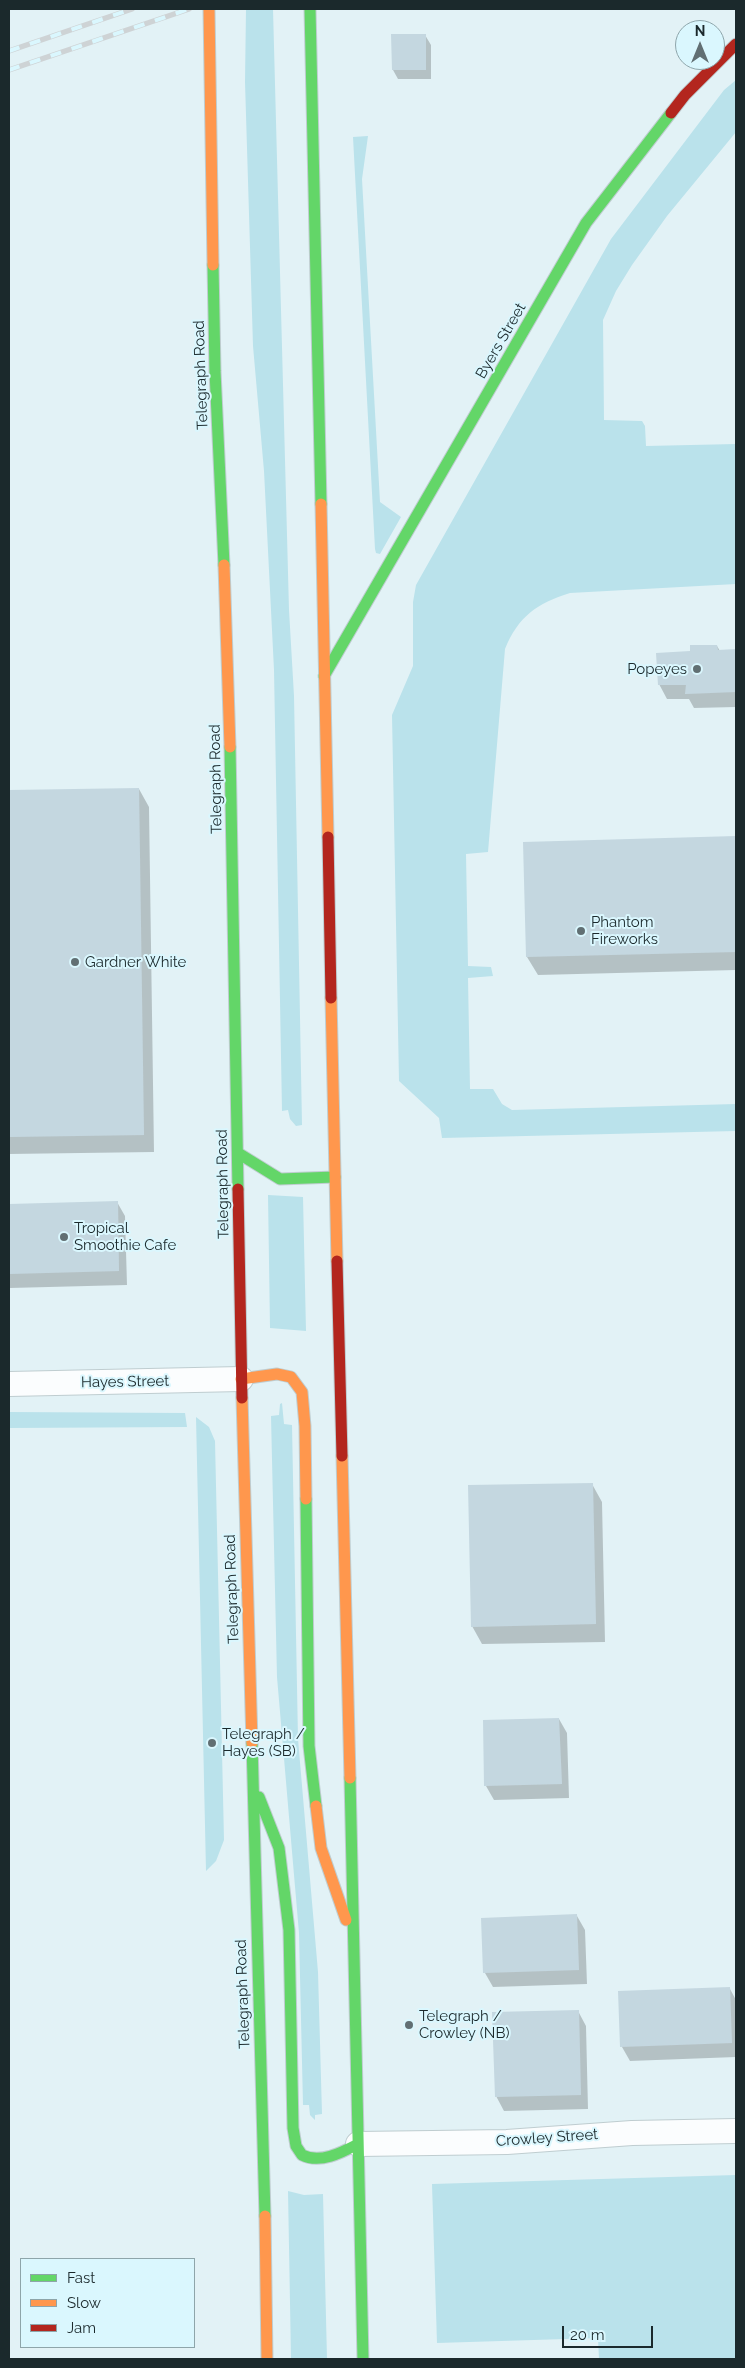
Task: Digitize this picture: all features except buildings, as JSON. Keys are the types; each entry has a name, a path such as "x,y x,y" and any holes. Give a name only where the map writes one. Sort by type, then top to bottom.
{"main road":[{"name":"Telegraph Road","path":"209,9 215,371 229,685 241,1379 262,2106 267,2359"},
{"path":"310,9 363,2359"},
{"name":"Byers Street","path":"324,676 586,223 632,161 685,95 736,44"},
{"path":"238,1153 280,1179 335,1177"},
{"path":"241,1379 277,1374 291,1377 302,1392 306,1426 309,1746 321,1848 354,1943"},
{"path":"252,1780 279,1848 289,1930 293,2128 297,2149 303,2156 312,2158 335,2156 358,2144"}],"street":[{"name":"Hayes Street","path":"9,1384 241,1379"},
{"name":"Crowley Street","path":"358,2144 506,2142 632,2133 736,2130"}],"shaded area":[{"path":"246,9 273,9 289,610 294,696 302,1125 296,1126 290,1119 288,1110 282,1111 274,670 264,471 253,346 245,82"},
{"path":"736,80 736,132 667,216 632,265 616,291 603,320 604,420 642,421 645,426 646,446 736,444 736,584 570,593 548,601 523,620 516,628 505,649 488,852 466,854 468,966 491,967 493,976 468,978 470,1089 493,1089 502,1104 512,1110 736,1104 736,1131 442,1138 439,1118 399,1081 392,715 413,666 413,602 416,585 611,239 724,90"},
{"path":"368,136 362,179 380,502 401,517 380,554 376,553 375,549 353,137"},
{"path":"268,1195 303,1197 306,1331 270,1328"},
{"path":"282,1403 284,1424 292,1425 298,1739 318,1972 322,2114 315,2115 315,2120 310,2115 309,2105 303,2105 299,1933 277,1677 271,1416 279,1415 280,1404"},
{"path":"9,1412 185,1413 187,1427 9,1428"},
{"path":"196,1417 209,1427 215,1441 224,1840 216,1861 206,1871"},
{"path":"736,2175 736,2359 599,2359 598,2338 437,2343 432,2184"},
{"path":"288,2191 304,2195 323,2194 327,2359 291,2359"}],"railway":[{"path":"9,51 132,9"},
{"path":"9,70 189,9"}],"traffic: fast":[{"path":"310,9 321,504"},
{"path":"324,676 586,223 671,113"},
{"path":"213,265 215,371 224,565"},
{"path":"230,747 238,1189"},
{"path":"238,1153 280,1179 335,1177"},
{"path":"306,1499 309,1746 316,1806"},
{"path":"252,1743 265,2216"},
{"path":"350,1778 363,2359"},
{"path":"259,1797 279,1848 289,1930 293,2128 296,2146 302,2155 323,2158 338,2154 358,2144"}],"traffic: slow":[{"path":"209,9 213,265"},
{"path":"321,504 328,837"},
{"path":"224,565 230,747"},
{"path":"331,998 337,1261"},
{"path":"241,1379 277,1374 291,1377 302,1392 305,1426 306,1499"},
{"path":"242,1398 252,1743"},
{"path":"342,1456 350,1778"},
{"path":"316,1806 321,1848 346,1920"},
{"path":"265,2216 267,2359"}],"traffic: jam":[{"path":"671,113 685,95 736,44"},
{"path":"328,837 331,998"},
{"path":"238,1189 242,1398"},
{"path":"337,1261 342,1456"}],"place":[{"name":"Popeyes","path":"697,669"},
{"name":"Phantom Fireworks","path":"581,931"},
{"name":"Gardner White","path":"75,962"},
{"name":"Tropical Smoothie Cafe","path":"64,1237"},
{"name":"Telegraph / Hayes (SB)","path":"212,1743"},
{"name":"Telegraph / Crowley (NB)","path":"409,2025"}]}
